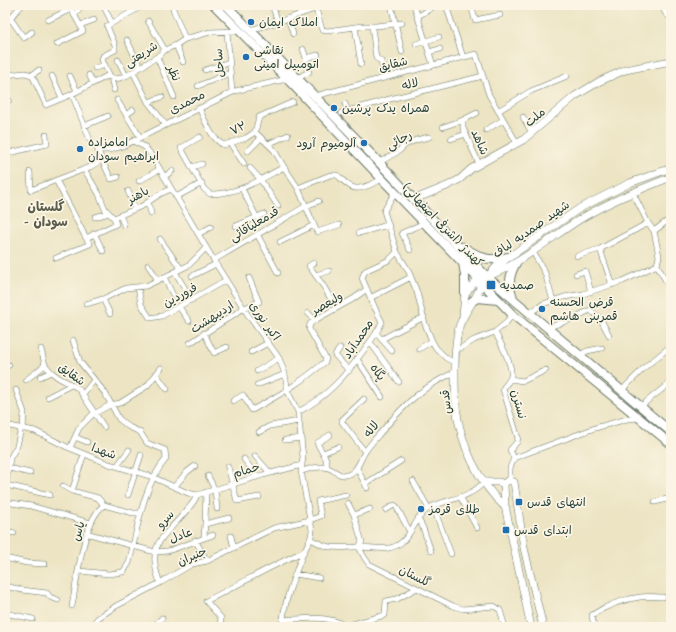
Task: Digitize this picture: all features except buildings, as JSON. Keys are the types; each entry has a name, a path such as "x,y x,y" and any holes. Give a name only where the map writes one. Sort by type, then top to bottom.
{"main road":[{"name":"کهندژ (اشرفی اصفهانی)","path":"214,5 462,262 513,299 641,406 669,427"},
{"name":"کهندژ (اشرفی اصفهانی)","path":"226,5 380,162 456,243 498,300 512,314 671,444"},
{"name":"ملت","path":"415,199 460,179 479,164 517,143 532,133 576,96 600,81 625,70 671,61"},
{"name":"شهید صمدیه لباف","path":"484,279 509,257 580,208 630,183 671,168"},
{"name":"شهید صمدیه لباف","path":"484,279 516,263 583,218 633,193 671,177"},
{"path":"541,235 547,242"},
{"path":"456,243 482,258 496,260 509,257"},
{"path":"462,262 465,275 463,316"},
{"path":"513,299 509,288 510,275 516,263"},
{"path":"465,294 474,283 484,279"},
{"path":"463,316 481,289 484,279"},
{"path":"472,301 478,298 498,300"},
{"name":"قدس","path":"463,316 456,340 455,363 456,407 460,425 466,447 473,464 497,500 506,508"},
{"path":"484,482 509,482"},
{"path":"509,482 506,508 531,627"},
{"path":"509,482 542,627"}],"street":[{"path":"5,24 22,5"},
{"path":"103,5 112,23"},
{"path":"127,5 131,12"},
{"path":"114,90 111,78 102,60 103,56 115,50 116,45 107,26 144,5"},
{"path":"272,5 278,22"},
{"path":"305,5 307,12"},
{"path":"250,30 326,5"},
{"path":"391,5 402,52"},
{"path":"414,5 433,65"},
{"path":"417,16 436,5"},
{"path":"446,5 463,57"},
{"path":"471,5 475,20 500,15"},
{"path":"661,5 666,14 671,18"},
{"path":"48,20 70,7 84,31 57,44"},
{"path":"173,9 185,39"},
{"path":"316,9 322,30 326,31 396,24 402,22"},
{"path":"74,15 79,10"},
{"path":"10,18 24,38 32,32"},
{"path":"288,18 293,34"},
{"path":"80,25 94,20"},
{"path":"148,21 165,50"},
{"path":"372,26 376,58 381,61 384,77"},
{"path":"355,27 361,64"},
{"name":"ساحل","path":"226,31 232,92"},
{"name":"شریعتی","path":"32,75 46,105 107,76 117,79 126,76 157,57 165,50 185,39 210,32 239,31"},
{"path":"416,44 439,37"},
{"path":"127,40 140,67"},
{"path":"176,45 183,62"},
{"path":"297,78 309,72 306,66 306,58 303,49"},
{"path":"429,52 440,49"},
{"name":"شقایق","path":"315,96 476,54 483,76"},
{"path":"306,58 318,55"},
{"name":"نظر","path":"157,57 174,97"},
{"path":"118,60 126,76"},
{"path":"205,70 229,62"},
{"path":"95,68 105,65"},
{"path":"5,75 25,73 32,75 39,70"},
{"path":"133,72 148,102 165,124"},
{"path":"198,86 230,73"},
{"path":"89,75 93,83"},
{"path":"52,76 62,98"},
{"path":"70,76 84,126 90,140 99,150 111,179 118,177"},
{"path":"483,76 489,96 517,143"},
{"name":"لاله","path":"341,113 390,98 483,76"},
{"path":"498,111 531,91 567,76"},
{"name":"محمدی","path":"99,150 109,150 124,146 165,124 232,92 288,80"},
{"path":"148,102 162,96"},
{"path":"117,100 140,137"},
{"name":"۷۲","path":"199,108 209,129 220,143 224,145 246,138 255,132 259,117 293,102"},
{"path":"345,104 348,111"},
{"path":"126,115 133,110"},
{"name":"شاهد","path":"478,113 463,120 463,128 479,164"},
{"path":"84,126 108,116"},
{"path":"523,116 532,133"},
{"path":"444,127 463,120"},
{"path":"486,130 503,120"},
{"path":"255,132 274,150 298,188 317,232 339,225"},
{"path":"451,139 466,134"},
{"path":"5,154 48,144 46,135"},
{"path":"268,144 288,135"},
{"path":"200,137 181,148 204,189 210,194 234,192 284,167"},
{"name":"رجائی","path":"380,162 399,152 405,145 416,140 430,137"},
{"path":"248,151 261,138"},
{"name":"اکبر نوری","path":"133,141 145,147 152,156 226,280 279,358 285,374 288,391 298,412 303,457 301,471 312,530 312,540"},
{"path":"230,143 244,164"},
{"path":"30,172 32,190 102,160"},
{"path":"192,167 202,164"},
{"path":"250,168 260,179 278,206"},
{"path":"84,169 99,194 105,209 114,218 116,224 86,238"},
{"path":"139,181 160,169"},
{"path":"164,176 172,171"},
{"path":"298,188 330,175 337,175 347,184 355,188 372,184 382,179"},
{"path":"56,180 90,244 56,258"},
{"path":"176,197 202,183"},
{"path":"242,188 257,218"},
{"name":"باهنر","path":"114,218 135,209 171,189"},
{"path":"128,190 135,209"},
{"path":"394,192 384,211 397,252 411,277 417,292 432,341 436,348 446,358 455,363"},
{"path":"633,193 648,223 654,231 659,256 657,266 671,290"},
{"name":"قدمعلیآقائی","path":"192,276 257,234 306,206 319,201"},
{"path":"148,202 151,213"},
{"path":"94,217 109,212"},
{"path":"236,226 264,214"},
{"path":"120,215 124,225"},
{"path":"654,231 671,218"},
{"path":"410,250 402,233 424,223"},
{"path":"577,256 600,249 648,223"},
{"path":"280,242 314,225"},
{"path":"359,233 388,225"},
{"path":"198,234 211,227"},
{"path":"94,234 103,251"},
{"path":"257,234 278,273"},
{"path":"160,239 181,269"},
{"path":"86,304 103,299 126,288 146,286 189,265 206,248"},
{"path":"600,249 612,285"},
{"name":"محمدآباد","path":"298,412 310,406 329,391 349,370 376,333 382,322 362,278 365,271 372,266 389,260 397,252"},
{"path":"533,252 545,273 553,301"},
{"path":"314,263 309,266 336,308"},
{"path":"148,265 158,280"},
{"path":"530,314 543,304 592,292 657,266"},
{"path":"316,275 329,271"},
{"path":"576,274 585,271 592,292"},
{"path":"175,272 192,300"},
{"path":"164,277 173,295"},
{"path":"370,298 411,277"},
{"name":"اردیبهشت","path":"190,343 244,308 259,302 249,278"},
{"name":"فروردین","path":"138,287 142,304 150,318 162,316 226,280"},
{"name":"ولیعصر","path":"288,391 325,362 326,359 309,329 310,324 367,289"},
{"path":"103,299 110,314"},
{"path":"179,307 189,321"},
{"path":"547,328 572,319 590,310 600,318 609,335"},
{"path":"308,313 315,320"},
{"path":"461,348 474,340 495,332 506,323 512,314"},
{"path":"382,340 424,317"},
{"name":"نسترن","path":"495,332 510,365 510,379 503,389 518,438 517,442 510,450 514,458"},
{"path":"204,333 214,353 227,347"},
{"path":"376,333 392,351"},
{"path":"73,340 80,362 105,393 110,405 119,419 129,427 140,432 147,442 164,450 166,459 158,468 146,492 129,563 122,572 109,574 79,571"},
{"path":"418,350 432,341"},
{"path":"370,342 399,382"},
{"path":"251,352 268,343"},
{"path":"622,390 645,367 671,346"},
{"path":"340,348 335,356 349,370"},
{"path":"580,355 587,351 602,348"},
{"name":"شقایق","path":"41,349 45,365 51,372 78,388 104,427"},
{"path":"257,371 279,358"},
{"name":"پگاه","path":"357,359 382,397"},
{"path":"26,380 45,365"},
{"path":"70,448 79,428 95,413 110,405 120,403 146,386 161,368"},
{"path":"510,379 522,381 546,370"},
{"path":"40,377 51,372"},
{"name":"لاله","path":"357,468 365,452 402,408 415,395 439,379 455,372"},
{"path":"156,374 167,389"},
{"path":"257,385 285,374"},
{"path":"83,394 94,380"},
{"path":"641,406 671,382"},
{"path":"48,397 71,385"},
{"path":"16,390 24,412 22,428 17,446 10,458 5,486 50,495"},
{"path":"234,401 243,395 252,410 288,391"},
{"path":"364,399 342,420 342,422 365,452"},
{"path":"509,482 510,468 514,458 594,428 627,419 638,418"},
{"path":"259,432 270,426 299,421"},
{"name":"شهدا","path":"5,425 35,431 84,454 153,477 174,487 197,495"},
{"path":"327,467 318,443 330,435"},
{"path":"75,436 87,442"},
{"path":"285,440 302,438"},
{"path":"323,453 338,447"},
{"path":"117,466 129,450"},
{"path":"72,491 84,454"},
{"path":"128,495 141,455"},
{"path":"254,456 270,473"},
{"path":"244,459 258,477"},
{"path":"301,471 317,467 327,467 341,476 345,476 352,473 357,468 366,486 401,461"},
{"name":"حمام","path":"197,495 302,465"},
{"path":"174,487 187,472 195,466"},
{"path":"228,467 237,501 259,497"},
{"path":"9,468 30,473"},
{"path":"208,476 215,490 218,509"},
{"path":"413,481 431,508 451,554"},
{"path":"282,627 283,612 295,574 303,552 312,540 330,547 396,547 404,540 418,518 431,508 461,498 478,489 484,482"},
{"path":"63,486 72,491 98,498 104,505 133,513 141,513"},
{"path":"204,538 206,492"},
{"name":"سرو","path":"160,583 155,569 155,552 162,536 181,517 195,500 197,495"},
{"path":"310,520 321,516 318,501 346,495"},
{"path":"461,498 476,528"},
{"path":"655,502 671,498"},
{"path":"5,502 31,506 90,523"},
{"name":"گلستان","path":"348,503 354,515 362,542 360,547 369,564 453,606 462,609 494,606 500,610 506,627"},
{"name":"یاس","path":"72,606 86,533 99,508 104,505"},
{"path":"386,510 394,505 396,506 410,532"},
{"path":"354,515 370,509"},
{"path":"205,524 229,518"},
{"path":"418,518 431,551"},
{"name":"جنیران","path":"90,627 98,618 116,606 192,564 207,561 274,528 310,520"},
{"path":"5,531 14,533"},
{"path":"86,533 155,552"},
{"name":"عادل","path":"155,552 168,551 212,535"},
{"path":"231,536 234,548"},
{"path":"195,540 207,561"},
{"path":"220,627 221,618 206,601 282,561 303,552"},
{"path":"5,558 27,563 45,564"},
{"path":"295,574 319,578"},
{"path":"5,586 47,593 50,597 58,600"},
{"path":"282,620 321,618 336,620 346,626 366,622 385,615 386,601 397,599 417,588"},
{"path":"594,627 592,614 600,609 622,601 641,597 663,597"},
{"path":"5,613 33,619"},
{"path":"153,627 162,618"}],"place":[{"name":"املاک ایمان","path":"251,22"},
{"name":"نقاشی اتومبیل امینی","path":"246,57"},
{"name":"همراه یدک پرشین","path":"334,108"},
{"name":"آلومیوم آرود","path":"364,143"},
{"name":"امامزاده ابراهیم سودان","path":"80,149"},
{"name":"صمدیه","path":"491,285"},
{"name":"قرض الحسنه قمربنی هاشم","path":"542,309"},
{"name":"انتهای قدس","path":"519,502"},
{"name":"طلای قرمز","path":"421,509"},
{"name":"ابتدای قدس","path":"506,530"}],"district":[{"name":"گلستان - سودان","path":"46,214"}]}
